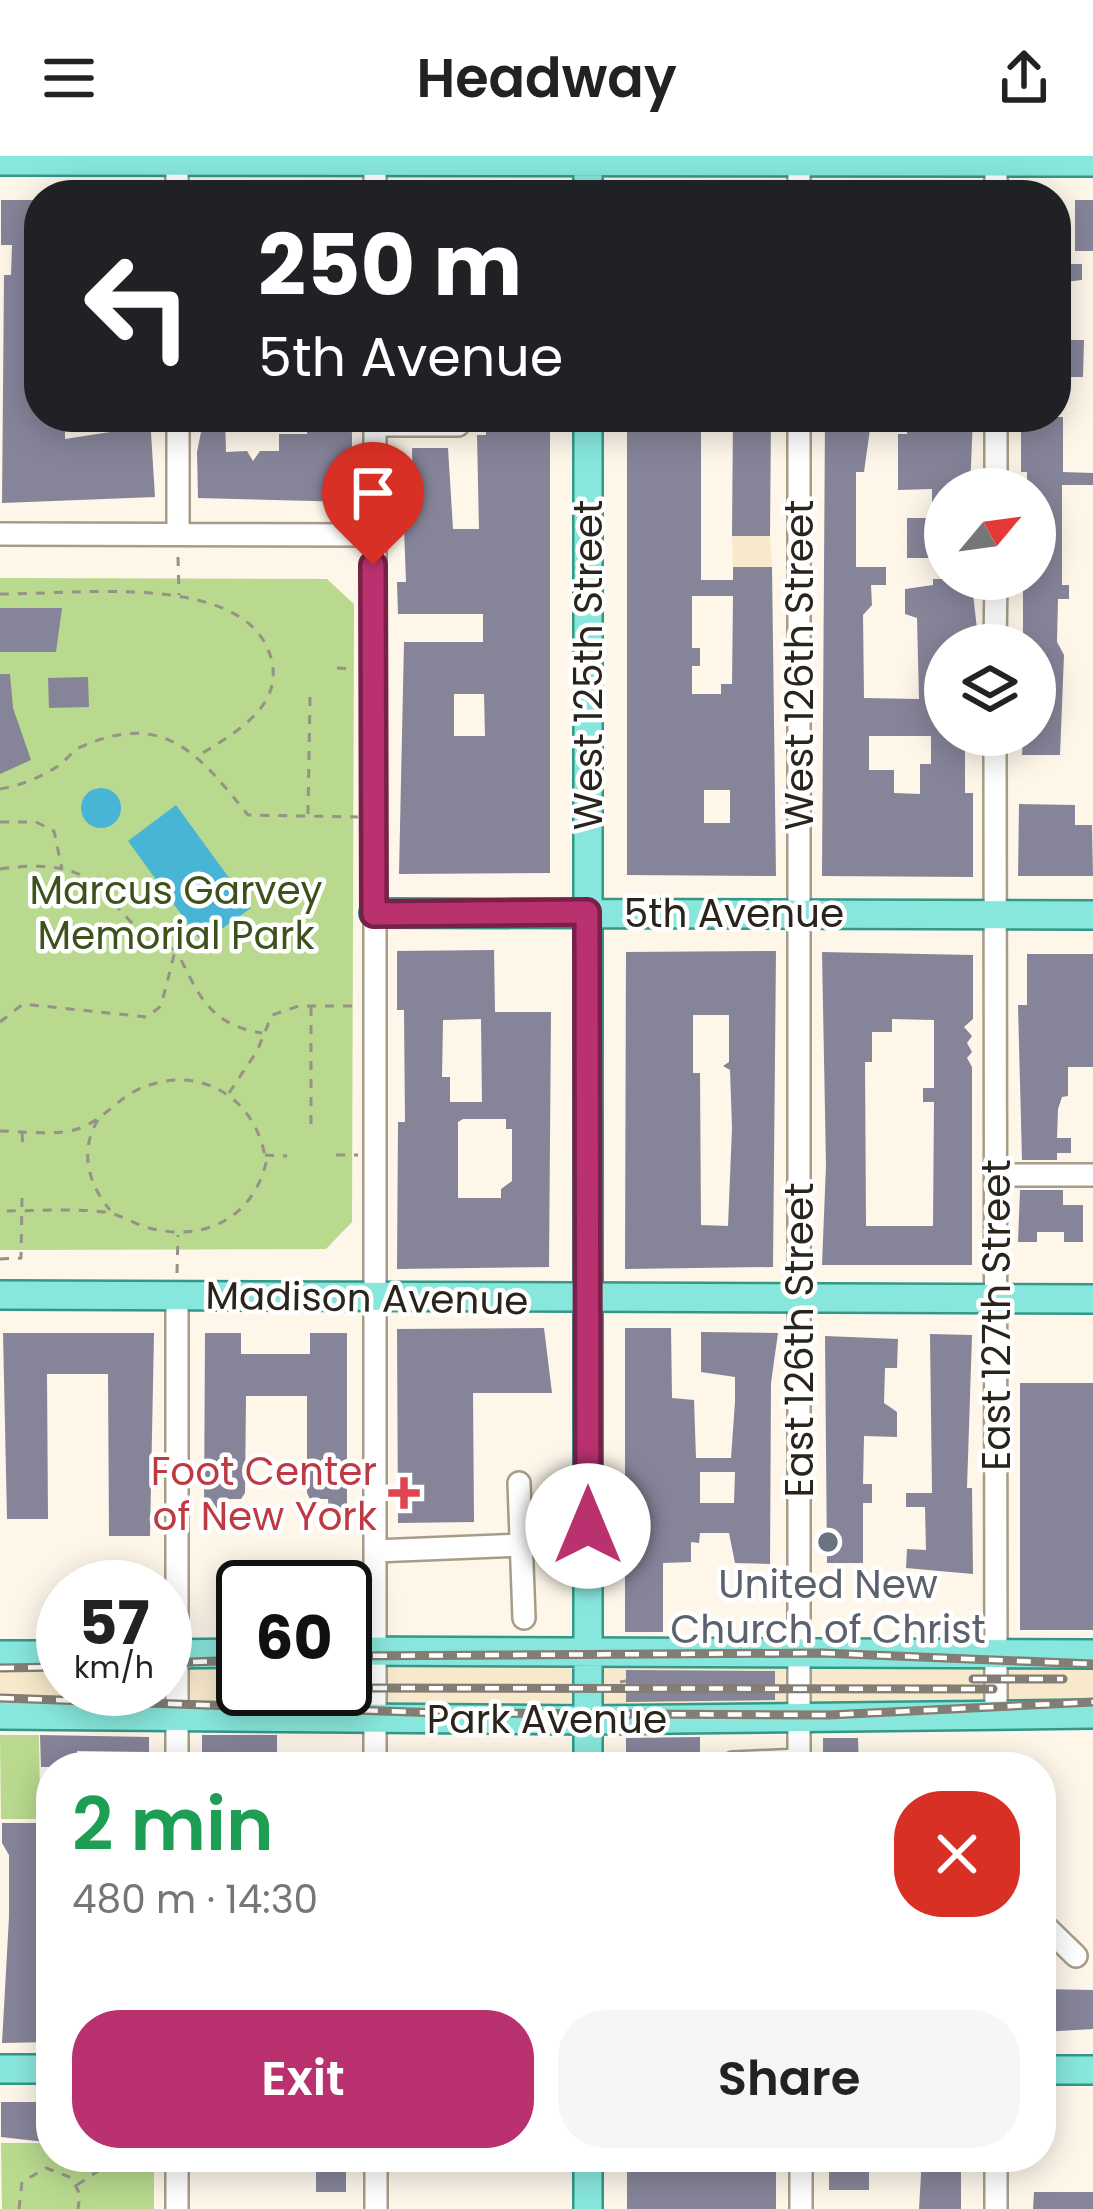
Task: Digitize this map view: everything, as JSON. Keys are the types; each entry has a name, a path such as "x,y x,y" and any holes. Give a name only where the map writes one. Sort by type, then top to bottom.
{"main road":[{"path":"0,161 996,158 1093,162"},
{"name":"West 125th Street","path":"588,432 588,1752"},
{"name":"5th Avenue","path":"374,914 1093,915"},
{"name":"Madison Avenue","path":"0,1295 1093,1299"},
{"name":"Park Avenue","path":"372,1650 1093,1654"},
{"path":"0,1655 36,1654"},
{"name":"Park Avenue","path":"192,1715 799,1720 1093,1714"},
{"name":"Park Avenue","path":"0,1715 36,1715"},
{"path":"0,2068 36,2069"},
{"path":"1056,2070 1093,2070"},
{"path":"588,2172 588,2209"}],"street":[{"path":"178,432 178,533"},
{"path":"375,432 375,1752"},
{"name":"West 126th Street","path":"799,432 799,914"},
{"path":"996,432 996,468"},
{"path":"0,534 374,535"},
{"name":"East 127th Street","path":"995,756 996,1715"},
{"name":"East 126th Street","path":"799,914 800,1752"},
{"path":"996,1175 1093,1175"},
{"path":"173,1560 177,1295"},
{"path":"519,1483 524,1618"},
{"path":"375,1551 521,1545"},
{"path":"177,1752 178,1716"},
{"path":"1056,1937 1076,1956"},
{"path":"177,2172 177,2209"},
{"path":"376,2172 376,2209"},
{"path":"801,2172 801,2209"},
{"path":"996,2172 996,2209"}],"path":[{"path":"178,533 179,597"},
{"path":"0,594 202,597 242,614 259,628 274,669 254,719 198,755"},
{"path":"274,669 282,670"},
{"path":"308,816 310,697"},
{"path":"0,789 44,774 80,746 122,736 169,736 198,755 248,815 372,817"},
{"path":"0,822 36,822 54,831 62,870"},
{"path":"0,869 62,870 97,880 149,937 176,950 206,1008 231,1025 262,1033"},
{"path":"0,1022 23,1004 147,1017 161,1006 176,950"},
{"path":"310,1006 311,1131"},
{"path":"228,1095 281,1008 375,1006"},
{"path":"0,1131 70,1131 134,1092 170,1081 207,1083 250,1113 265,1155 262,1179 246,1207 217,1226 178,1233 113,1213 0,1211"},
{"path":"98,1118 91,1131 89,1172 113,1213"},
{"path":"22,1131 23,1149"},
{"path":"265,1155 287,1156"},
{"path":"0,1259 21,1258 22,1197"},
{"path":"177,1295 178,1233"},
{"path":"19,2209 22,2182 36,2171"},
{"path":"64,2172 77,2186 78,2209"},
{"path":"77,2186 97,2172"}],"shaded area":[{"path":"732,536 770,536 772,567 733,567"},
{"path":"372,1653 1093,1659 1093,1709 372,1707"},
{"path":"192,1657 216,1657 216,1707 192,1707"},
{"path":"0,1661 36,1661 36,1706 0,1706"}],"green space":[{"name":"Marcus Garvey Memorial Park","path":"0,578 327,579 354,604 352,1222 326,1249 0,1250"},
{"path":"0,1735 39,1735 36,1819 1,1819"},
{"path":"1,2143 36,2143 36,2172 154,2172 154,2209 2,2209"}],"water":[{"path":"101,788 115,794 121,808 115,822 101,828 87,822 81,808 87,794"},
{"path":"176,805 251,908 202,943 128,841"}],"building":[{"path":"1,200 24,200 24,432 65,432 65,439 151,432 155,497 2,503 4,275 11,275 12,245 1,245"},
{"path":"1075,200 1093,200 1093,251 1075,251"},
{"path":"1071,264 1082,264 1082,280 1071,281"},
{"path":"1071,340 1084,340 1083,377 1071,377"},
{"path":"201,432 225,432 226,452 247,451 253,461 260,451 279,451 279,434 352,432 352,502 198,498"},
{"path":"550,432 550,873 399,874 404,642 483,642 483,614 398,614 397,582 406,582 403,501 413,502 412,448 448,448 453,529 479,529 477,435","holes":["454,694 484,694 485,736 454,736"]},
{"path":"627,432 701,432 701,580 733,580 733,567 772,567 776,876 627,875","holes":["692,596 733,596 732,684 721,684 721,694 692,694 692,666 700,666 700,648 692,648","704,790 730,790 730,823 704,823"]},
{"path":"733,432 771,432 770,536 732,536"},
{"path":"825,432 870,432 864,472 856,472 856,567 886,567 886,585 871,585 872,605 863,615 864,698 919,699 917,618 905,614 905,589 924,586 924,600 974,600 976,624 924,624 924,736 869,736 869,770 894,770 894,793 920,794 920,764 931,764 931,756 965,756 965,793 973,793 973,877 822,876"},
{"path":"972,432 971,468 924,468 924,489 898,490 898,434"},
{"path":"1021,432 1063,432 1063,472 1093,473 1093,485 1062,485 1062,585 1069,585 1069,599 1058,599 1057,642 1064,655 1060,755 1056,755 1056,624 1023,624 1023,600 1056,600 1056,468 1021,468"},
{"path":"907,518 924,518 924,558 907,558"},
{"path":"0,608 62,608 56,652 0,652"},
{"path":"0,674 10,674 13,708 31,760 0,774"},
{"path":"88,677 89,707 49,708 48,678"},
{"path":"1019,804 1075,805 1075,825 1092,825 1093,876 1018,876"},
{"path":"494,950 495,1012 551,1012 549,1267 397,1269 398,1122 405,1122 404,1010 397,1010 397,951","holes":["481,1019 482,1102 450,1102 450,1077 442,1077 443,1020","506,1119 506,1129 512,1129 512,1181 501,1189 501,1198 458,1198 458,1122"]},
{"path":"776,951 773,1267 625,1269 626,952","holes":["693,1015 729,1015 729,1062 723,1066 730,1070 732,1128 728,1226 701,1225 700,1073 693,1073"]},
{"path":"822,952 973,955 973,1019 964,1027 972,1036 967,1058 972,1067 972,1265 822,1265 826,1165","holes":["892,1019 934,1020 934,1088 923,1088 923,1102 934,1102 933,1226 866,1226 865,1062 872,1062 872,1032 892,1032"]},
{"path":"1027,954 1093,954 1093,1067 1068,1067 1068,1096 1062,1097 1058,1109 1057,1138 1071,1138 1071,1153 1057,1153 1057,1160 1022,1160 1018,1005 1027,1005"},
{"path":"1020,1190 1063,1190 1063,1205 1083,1205 1083,1242 1064,1242 1064,1232 1037,1232 1037,1242 1018,1242"},
{"path":"544,1328 552,1393 473,1393 474,1522 398,1523 397,1329"},
{"path":"625,1328 671,1328 672,1398 694,1400 696,1458 731,1458 735,1402 735,1377 701,1372 701,1332 778,1333 771,1383 770,1564 735,1563 729,1533 700,1533 699,1543 691,1542 691,1562 663,1563 663,1632 625,1632","holes":["700,1472 735,1472 734,1503 700,1503"]},
{"path":"3,1333 154,1333 150,1536 109,1536 108,1374 47,1374 48,1519 7,1519"},
{"path":"205,1333 241,1333 241,1354 310,1354 310,1333 347,1333 347,1513 329,1513 328,1499 310,1499 307,1493 307,1396 246,1396 245,1493 241,1499 223,1499 223,1513 204,1513"},
{"path":"930,1334 972,1335 967,1488 972,1488 973,1574 906,1568 907,1549 926,1550 925,1507 906,1507 906,1493 932,1493"},
{"path":"825,1336 898,1339 897,1368 885,1368 884,1403 897,1412 897,1437 864,1436 863,1484 872,1484 872,1503 863,1503 863,1563 827,1563"},
{"path":"1020,1383 1093,1383 1093,1630 1020,1630"},
{"path":"626,1670 775,1671 775,1700 626,1702"},
{"path":"40,1735 149,1737 149,1752 41,1752"},
{"path":"202,1735 277,1735 277,1752 202,1752"},
{"path":"700,1737 700,1752 626,1752 626,1738"},
{"path":"823,1738 858,1738 858,1752 823,1752"},
{"path":"2,1823 36,1823 36,2042 2,2043 9,1855 2,1843"},
{"path":"1056,1989 1093,1990 1093,2029 1056,2031"},
{"path":"1,2102 36,2102 36,2141 1,2137"},
{"path":"316,2172 346,2172 346,2192 316,2192"},
{"path":"627,2172 776,2172 776,2209 627,2209"},
{"path":"829,2172 869,2172 869,2190 829,2190"},
{"path":"921,2172 961,2172 961,2209 919,2209"},
{"path":"1034,2192 1093,2192 1093,2209 1033,2209"}],"railway":[{"path":"372,1656 822,1653 1093,1664"},
{"path":"192,1662 216,1661"},
{"path":"0,1668 36,1667"},
{"path":"973,1679 1063,1679"},
{"path":"372,1688 993,1689"},
{"path":"0,1698 441,1713 829,1715 1093,1702"}],"place":[{"name":"Foot Center of New York","path":"404,1493"},
{"name":"United New Church of Christ","path":"828,1542"}],"route":[{"path":"373,565 374,914 587,912 588,1526"}]}
